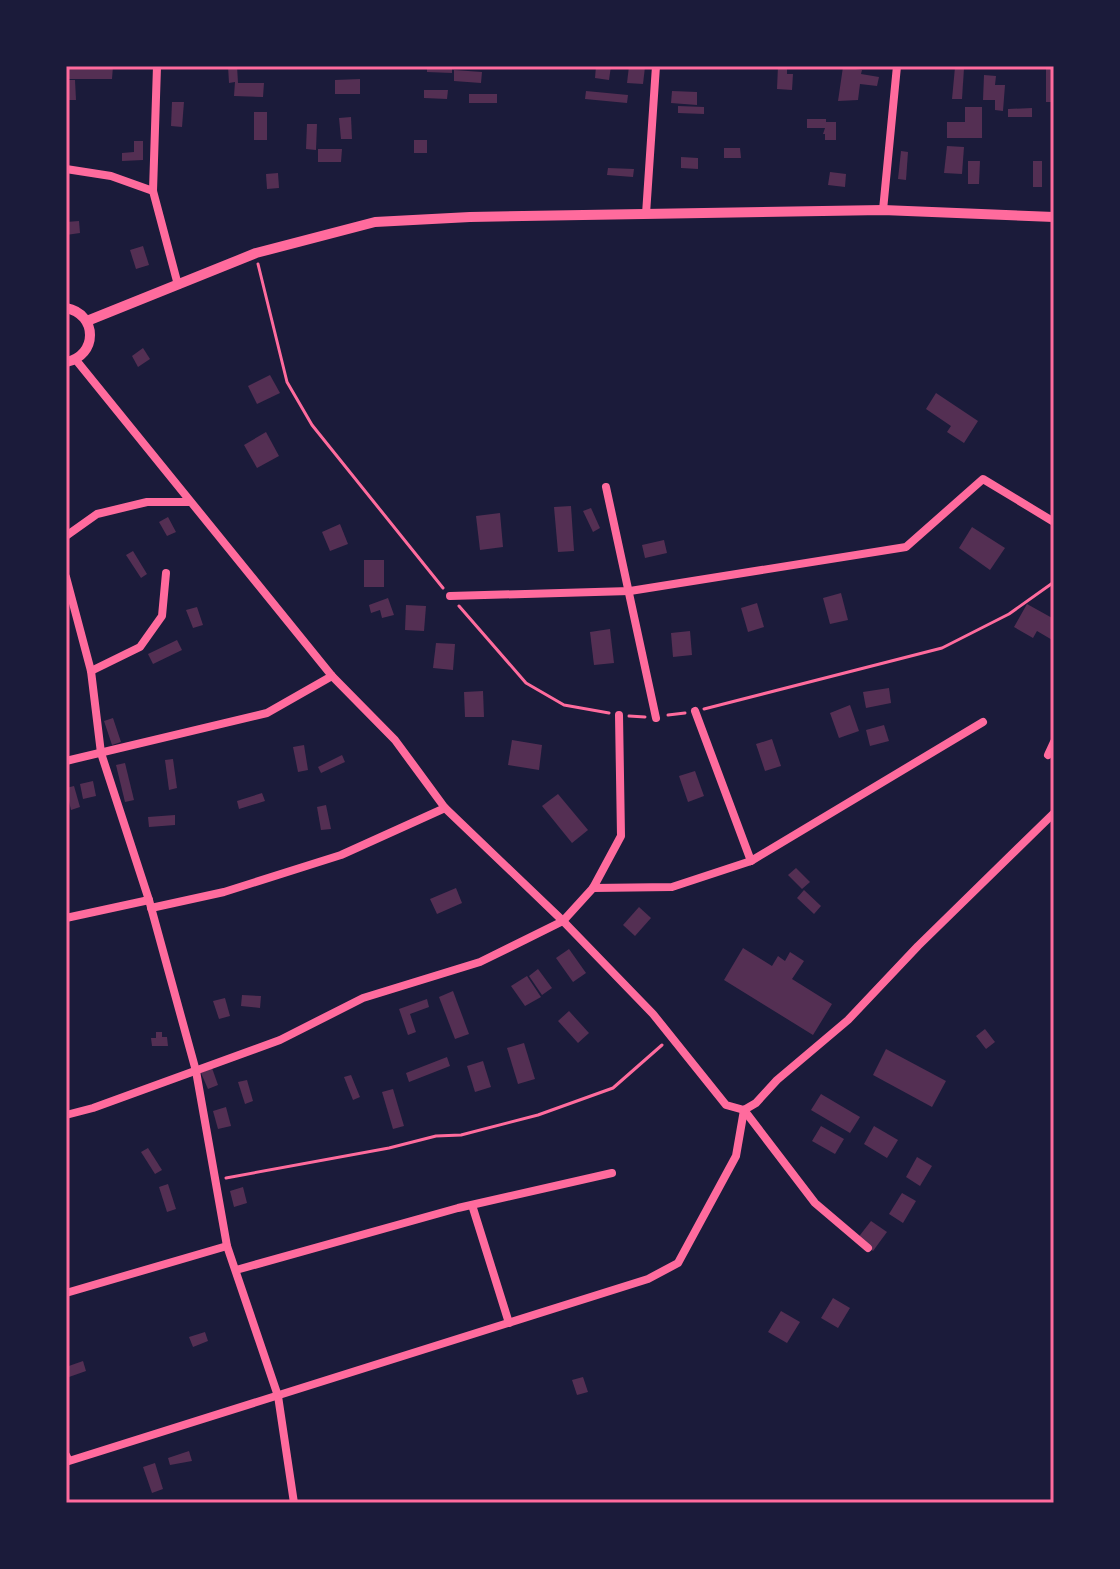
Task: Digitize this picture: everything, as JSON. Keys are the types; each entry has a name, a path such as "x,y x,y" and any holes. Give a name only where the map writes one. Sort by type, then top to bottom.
{"street":[{"path":"157,66 153,191 178,285"},
{"path":"646,214 656,66"},
{"path":"883,210 897,66"},
{"path":"66,169 111,176 153,191"},
{"path":"87,321 256,253 375,222 883,210 1054,217"},
{"path":"66,308 81,314 91,332 85,353 71,361 332,676 395,740 445,808 563,921 671,1037 726,1105 744,1110 815,1203 868,1248"},
{"path":"450,596 630,591 906,547 983,479 1054,522"},
{"path":"606,487 656,718"},
{"path":"66,536 97,514 147,502 189,502"},
{"path":"91,671 140,647 162,616 166,573"},
{"path":"66,577 91,671 101,753 150,904 196,1071 227,1246 278,1396 294,1503"},
{"path":"66,761 267,713 332,676"},
{"path":"695,711 751,861"},
{"path":"66,1115 280,1040 363,998 480,962 563,921 593,888 621,836 619,715"},
{"path":"593,888 672,887 751,861 983,722"},
{"path":"1048,755 1054,742"},
{"path":"66,918 224,892 341,855 445,808"},
{"path":"66,1455 69,1461 278,1396 648,1279 678,1263 736,1156 744,1110 756,1103 777,1080 848,1020 918,946 1054,813"},
{"path":"236,1270 472,1205 612,1173"},
{"path":"472,1205 509,1323"},
{"path":"66,1293 227,1246"}],"path":[{"path":"215,1180 389,1148 436,1136 461,1135 538,1115 613,1088 671,1037"}],"building":[{"path":"101,66 113,66 112,79 66,79 66,69 101,69"},
{"path":"228,66 237,66 238,83 264,83 263,97 234,96 235,82 229,83"},
{"path":"427,66 452,66 452,73 427,72"},
{"path":"596,66 611,66 609,80 595,78"},
{"path":"629,66 645,67 643,84 627,83"},
{"path":"778,66 787,66 787,74 793,74 792,90 777,89"},
{"path":"1046,66 1054,66 1054,102 1046,102"},
{"path":"843,67 879,77 877,86 860,84 858,100 838,101"},
{"path":"955,67 964,68 962,99 952,99"},
{"path":"454,70 482,72 481,83 454,81"},
{"path":"984,75 996,76 995,85 1005,85 1003,111 995,110 995,100 983,100"},
{"path":"360,79 360,94 335,94 335,80"},
{"path":"66,80 75,80 76,100 66,100"},
{"path":"424,90 448,90 447,99 424,98"},
{"path":"586,91 628,95 627,103 585,99"},
{"path":"672,91 697,92 697,105 671,103"},
{"path":"469,94 497,94 497,103 469,103"},
{"path":"172,102 184,102 182,127 171,126"},
{"path":"678,106 704,107 704,114 678,113"},
{"path":"965,107 982,107 982,138 947,138 947,122 965,122"},
{"path":"1032,108 1032,117 1008,117 1008,109"},
{"path":"254,112 267,112 267,140 254,140"},
{"path":"351,117 352,139 341,139 339,118"},
{"path":"807,119 836,122 836,140 825,140 825,128 807,128"},
{"path":"307,124 317,124 316,150 306,149"},
{"path":"414,140 427,140 427,153 414,153"},
{"path":"134,141 143,141 143,160 122,161 122,153 134,152"},
{"path":"947,146 964,147 962,174 944,173"},
{"path":"724,148 740,148 741,158 724,158"},
{"path":"318,149 342,149 341,162 318,162"},
{"path":"901,151 908,152 906,180 898,179"},
{"path":"681,157 698,158 698,169 681,168"},
{"path":"968,161 980,161 979,184 968,184"},
{"path":"1033,161 1042,161 1042,187 1033,187"},
{"path":"608,168 634,169 633,177 607,175"},
{"path":"830,172 846,174 845,187 828,185"},
{"path":"278,173 279,188 267,189 266,174"},
{"path":"79,221 80,233 66,235 66,222"},
{"path":"143,246 149,265 136,269 130,250"},
{"path":"143,348 150,359 138,367 132,356"},
{"path":"270,375 280,393 257,404 248,386"},
{"path":"936,393 978,421 964,443 947,432 951,426 926,409"},
{"path":"266,432 279,456 257,468 244,445"},
{"path":"571,506 574,551 558,552 554,507"},
{"path":"591,508 600,528 593,532 583,511"},
{"path":"500,513 503,547 480,550 476,516"},
{"path":"168,517 176,532 167,536 159,522"},
{"path":"340,524 348,544 330,551 322,532"},
{"path":"972,527 1005,548 990,570 959,548"},
{"path":"664,540 667,553 645,558 642,545"},
{"path":"133,551 147,574 141,578 126,555"},
{"path":"364,560 384,560 384,587 364,587"},
{"path":"841,593 848,620 830,624 823,598"},
{"path":"388,598 394,615 382,618 380,610 371,613 369,605"},
{"path":"757,603 764,627 748,632 741,608"},
{"path":"1027,604 1054,619 1054,641 1037,631 1033,638 1014,627"},
{"path":"406,605 426,606 424,631 405,630"},
{"path":"197,607 203,625 193,628 186,610"},
{"path":"610,629 614,663 594,665 590,632"},
{"path":"690,631 692,655 673,657 671,633"},
{"path":"177,640 182,650 153,664 148,654"},
{"path":"436,643 455,644 453,670 433,668"},
{"path":"889,688 891,703 866,708 863,692"},
{"path":"483,691 484,717 465,717 464,692"},
{"path":"850,705 859,731 839,738 830,713"},
{"path":"113,718 121,742 112,745 104,721"},
{"path":"884,725 889,741 870,746 866,730"},
{"path":"772,739 781,766 765,771 756,744"},
{"path":"512,740 542,745 539,770 508,765"},
{"path":"304,745 308,770 298,772 293,747"},
{"path":"342,755 345,762 321,773 318,767"},
{"path":"173,759 177,788 169,790 165,760"},
{"path":"125,763 134,800 125,802 116,765"},
{"path":"695,771 704,796 688,802 679,776"},
{"path":"93,781 96,796 83,799 80,784"},
{"path":"74,786 80,807 71,810 66,788"},
{"path":"262,793 265,801 239,809 237,801"},
{"path":"558,794 588,830 572,843 542,806"},
{"path":"326,805 331,829 321,830 317,807"},
{"path":"175,815 175,825 149,827 148,817"},
{"path":"796,868 810,882 802,889 788,875"},
{"path":"456,888 462,903 437,914 430,899"},
{"path":"804,890 821,906 814,914 797,898"},
{"path":"639,907 651,918 635,936 623,925"},
{"path":"743,948 772,966 778,956 785,961 790,952 804,961 792,979 832,1004 813,1035 724,980"},
{"path":"569,949 586,973 573,982 556,958"},
{"path":"538,969 552,988 542,995 529,976"},
{"path":"527,976 541,997 525,1006 511,986"},
{"path":"453,991 469,1034 455,1039 439,997"},
{"path":"242,995 261,996 260,1008 241,1006"},
{"path":"225,998 230,1016 219,1019 213,1001"},
{"path":"427,999 429,1007 410,1014 416,1032 408,1035 399,1009"},
{"path":"569,1011 589,1033 578,1043 558,1021"},
{"path":"985,1029 995,1042 986,1049 976,1036"},
{"path":"156,1032 162,1032 162,1037 167,1037 168,1046 152,1046 151,1038 156,1038"},
{"path":"524,1043 535,1079 518,1084 507,1048"},
{"path":"886,1049 946,1081 932,1107 873,1075"},
{"path":"447,1057 450,1066 409,1082 406,1073"},
{"path":"483,1061 491,1087 475,1092 467,1066"},
{"path":"212,1068 218,1085 208,1089 201,1073"},
{"path":"351,1075 360,1097 353,1100 344,1077"},
{"path":"247,1080 253,1101 245,1104 238,1082"},
{"path":"393,1089 404,1126 393,1129 382,1092"},
{"path":"821,1094 860,1117 850,1133 811,1110"},
{"path":"226,1107 231,1126 218,1129 213,1111"},
{"path":"821,1126 844,1139 835,1154 812,1141"},
{"path":"874,1126 898,1140 887,1158 864,1144"},
{"path":"148,1148 162,1170 155,1174 141,1152"},
{"path":"917,1157 932,1166 920,1186 906,1177"},
{"path":"168,1184 176,1209 167,1212 159,1187"},
{"path":"243,1187 247,1203 234,1207 230,1191"},
{"path":"902,1193 916,1201 903,1223 889,1214"},
{"path":"871,1221 887,1232 873,1251 857,1239"},
{"path":"833,1298 850,1308 838,1328 821,1318"},
{"path":"781,1311 800,1322 787,1343 768,1332"},
{"path":"205,1332 208,1341 193,1347 189,1337"},
{"path":"83,1361 86,1371 69,1377 66,1367"},
{"path":"583,1377 588,1392 577,1395 572,1380"},
{"path":"189,1451 192,1461 170,1465 168,1458"},
{"path":"155,1463 163,1489 152,1493 143,1467"}]}
